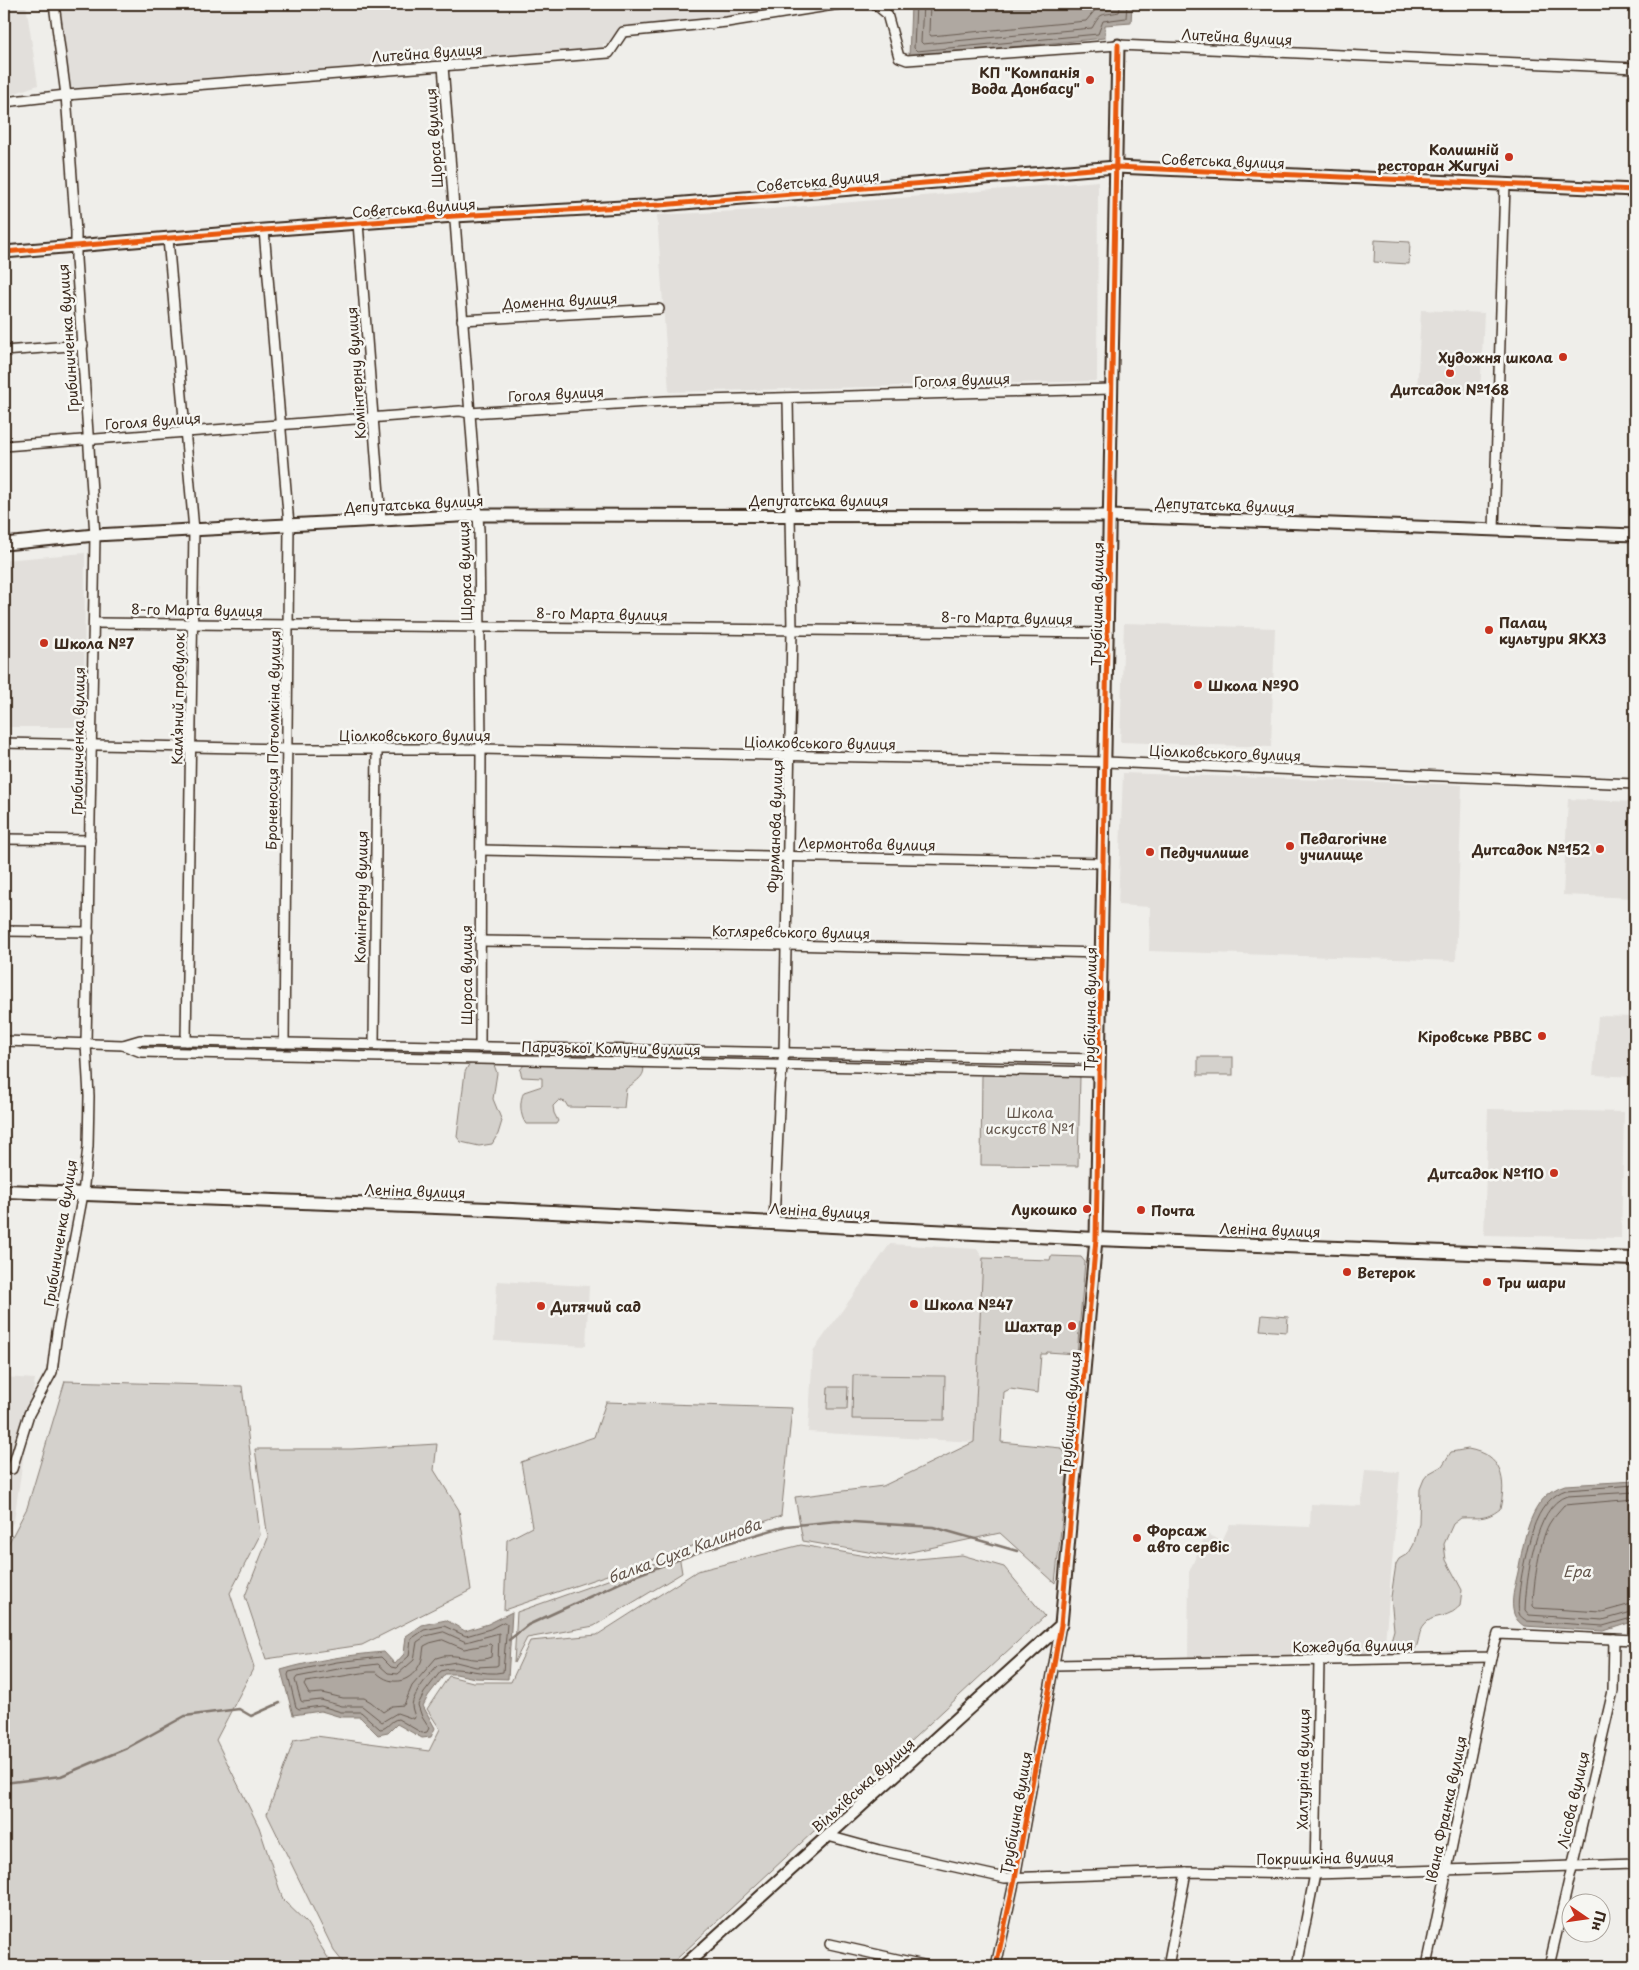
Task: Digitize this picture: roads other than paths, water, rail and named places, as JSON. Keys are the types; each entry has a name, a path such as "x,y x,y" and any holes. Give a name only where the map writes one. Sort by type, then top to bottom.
{"main road":[{"name":"Леніна вулиця","path":"4,1190 490,1209 1096,1239 1635,1260"}],"street":[{"name":"Грибиниченка вулиця","path":"12,1469 29,1414 52,1372 57,1332 83,1194 88,1129 86,1044 95,623 95,535 66,95 54,4"},
{"name":"Литейна вулиця","path":"4,102 66,95 609,53 623,32 727,22 840,4"},
{"name":"Литейна вулиця","path":"875,4 887,14 899,57 907,60 1118,45 1635,68"},
{"name":"Трубіцина вулиця","path":"996,1966 1016,1878 1061,1625 1096,1239 1118,45"},
{"name":"Щорса вулиця","path":"443,66 477,515 481,626 480,1047"},
{"name":"Советська вулиця","path":"4,252 454,216 660,205 1116,167 1635,190"},
{"path":"1494,530 1505,184"},
{"name":"Комінтерну вулиця","path":"358,223 381,520"},
{"name":"Броненосця Потьомкіна вулиця","path":"264,230 289,525 284,1043"},
{"name":"Кам’яний провулок","path":"168,239 194,530 186,1041"},
{"name":"Доменна вулиця","path":"462,320 659,309"},
{"path":"4,351 83,345"},
{"name":"Гоголя вулиця","path":"4,446 460,412 665,401 1112,390"},
{"name":"Фурманова вулиця","path":"774,1224 780,1085 784,1053 790,756 792,630 788,399"},
{"name":"Депутатська вулиця","path":"4,544 95,535 477,515 1110,516 1635,535"},
{"name":"8-го Марта вулиця","path":"95,623 1108,633"},
{"name":"Ціолковського вулиця","path":"4,743 286,749 481,749 1106,762 1635,784"},
{"name":"Комінтерну вулиця","path":"374,1044 377,749"},
{"path":"4,839 90,840"},
{"name":"Лермонтова вулиця","path":"481,850 1104,863"},
{"path":"4,931 89,932"},
{"name":"Котляревського вулиця","path":"480,941 786,945 1102,953"},
{"name":"Паризької Комуни вулиця","path":"4,1041 123,1045 140,1040 1100,1059"},
{"name":"Паризької Комуни вулиця","path":"123,1045 141,1052 1100,1072"},
{"name":"Вільхівська вулиця","path":"684,1966 1061,1625"},
{"path":"1491,1657 1498,1634 1635,1640"},
{"name":"Лісова вулиця","path":"1549,1966 1613,1691 1614,1639"},
{"name":"Кожедуба вулиця","path":"1054,1664 1491,1657"},
{"name":"Івана Франка вулиця","path":"1427,1966 1491,1657"},
{"name":"Халтуріна вулиця","path":"1297,1966 1315,1874 1319,1660"},
{"name":"Покришкіна вулиця","path":"828,1836 878,1850 1005,1878 1186,1872 1315,1874 1635,1864"},
{"path":"1168,1966 1186,1872"},
{"path":"830,1944 928,1966"}],"water":[{"path":"911,4 1132,4 1131,23 1105,25 1105,38 909,57"},
{"name":"Ера","path":"1635,1481 1635,1621 1604,1631 1524,1626 1517,1620 1514,1614 1513,1593 1530,1521 1543,1499 1565,1485"},
{"path":"512,1612 508,1679 475,1678 445,1674 428,1696 423,1706 435,1728 431,1737 422,1738 397,1724 388,1733 378,1735 360,1717 341,1717 321,1711 293,1715 281,1670 332,1658 384,1652 395,1664 404,1654 406,1636 422,1625 446,1620 465,1631 488,1624"}],"waterway":[{"name":"балка Суха Калинова","path":"509,1640 528,1625 637,1575 707,1549 786,1526 837,1521 933,1527 1017,1551"},
{"name":"балка Суха Калинова","path":"4,1783 61,1776 127,1748 185,1716 239,1709 251,1716 280,1703"}],"place":[{"name":"КП \"Компанія Вода Донбасу\"","path":"1090,80"},
{"name":"Колишній ресторан Жигулі","path":"1509,157"},
{"name":"Художня школа","path":"1563,357"},
{"name":"Дитсадок №168","path":"1450,373"},
{"name":"Палац культури ЯКХЗ","path":"1489,630"},
{"name":"Школа №7","path":"44,643"},
{"name":"Школа №90","path":"1198,685"},
{"name":"Педагогічне училище","path":"1290,846"},
{"name":"Дитсадок №152","path":"1600,849"},
{"name":"Педучилише","path":"1150,852"},
{"name":"Кіровське РВВС","path":"1542,1036"},
{"name":"Дитсадок №110","path":"1554,1173"},
{"name":"Лукошко","path":"1087,1209"},
{"name":"Почта","path":"1141,1210"},
{"name":"Ветерок","path":"1347,1272"},
{"name":"Три шари","path":"1487,1282"},
{"name":"Школа №47","path":"914,1304"},
{"name":"Дитячий сад","path":"541,1306"},
{"name":"Шахтар","path":"1072,1326"},
{"name":"Форсаж авто сервіс","path":"1137,1538"}],"park label":[{"name":"Школа искусств №1","path":"1030,1120"}]}
